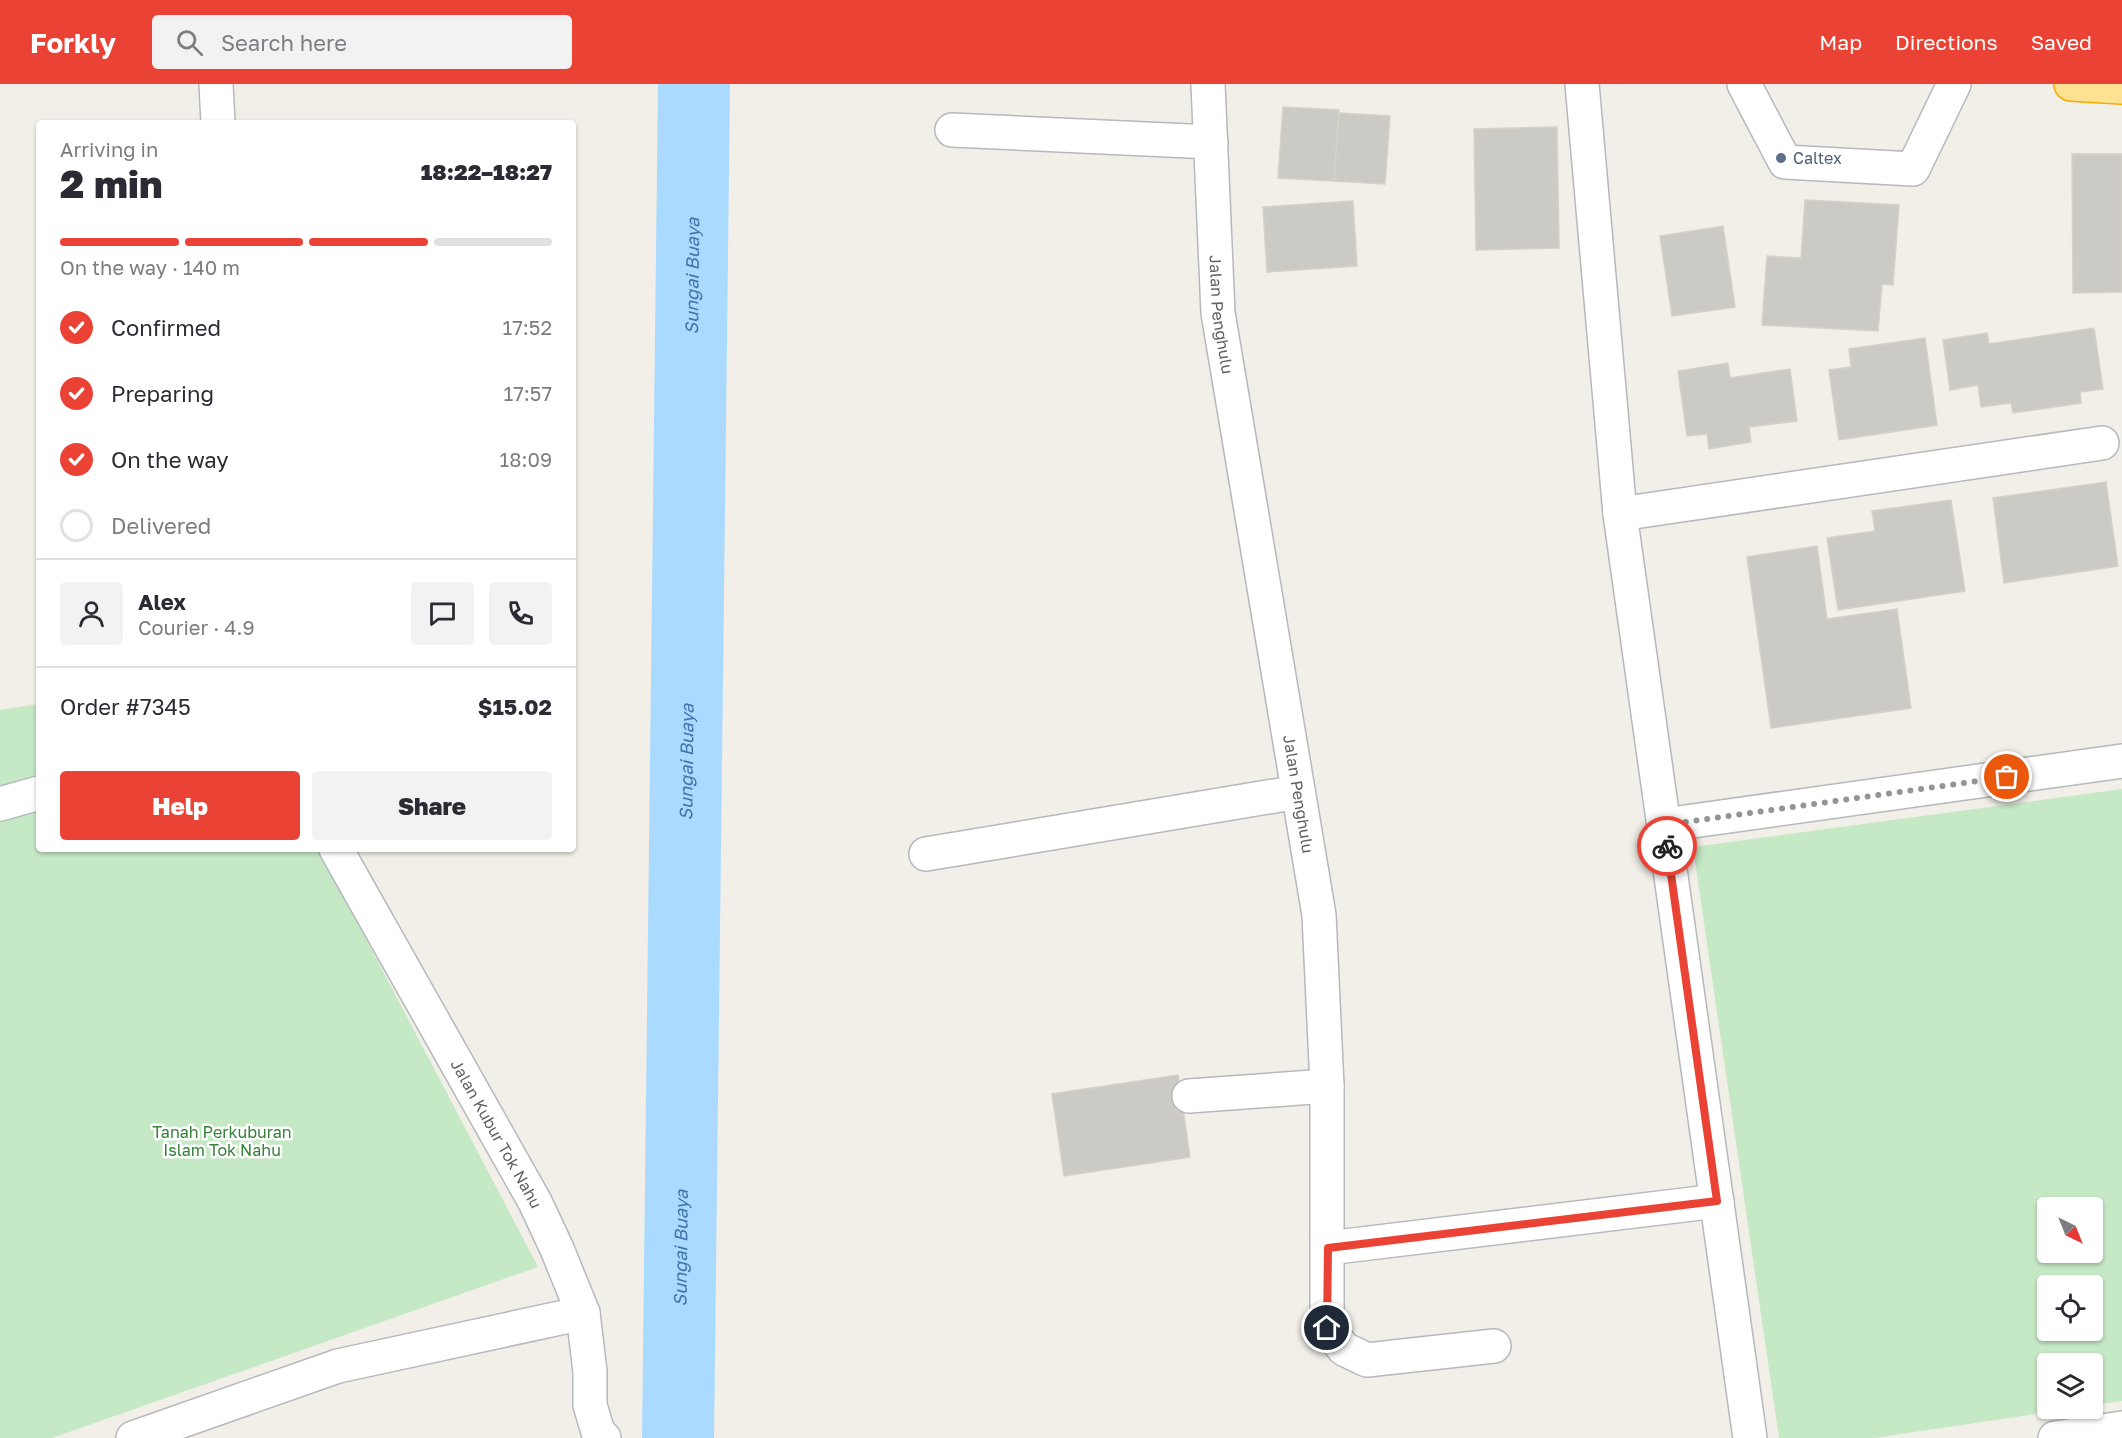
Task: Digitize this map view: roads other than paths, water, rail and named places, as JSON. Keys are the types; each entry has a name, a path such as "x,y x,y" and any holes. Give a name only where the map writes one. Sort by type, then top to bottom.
{"highway":[{"path":"2071,84 2122,87"}],"street":[{"path":"216,84 218,120"},
{"name":"Jalan Penghulu","path":"1208,84 1218,313 1319,915 1327,1086 1327,1328 1344,1349 1367,1360 1494,1346"},
{"path":"1582,84 1620,514 1750,1438"},
{"path":"1744,84 1785,162 1913,169 1954,84"},
{"path":"952,130 1211,142"},
{"path":"1620,514 2102,443"},
{"path":"1664,825 2122,761"},
{"path":"926,854 1298,792"},
{"path":"0,804 36,794"},
{"name":"Jalan Kubur Tok Nahu","path":"338,852 535,1202 557,1249 583,1313 591,1372 590,1405 598,1432 604,1438"},
{"path":"1189,1096 1327,1086"},
{"path":"1328,1248 1717,1201"},
{"path":"133,1438 338,1366 583,1313"},
{"path":"2065,1437 2122,1428"}],"waterway":[{"name":"Sungai Buaya","path":"678,1438 694,84"}],"place":[{"name":"Caltex","path":"1781,158"}],"park label":[{"name":"Tanah Perkuburan Islam Tok Nahu","path":"222,1141"}]}
